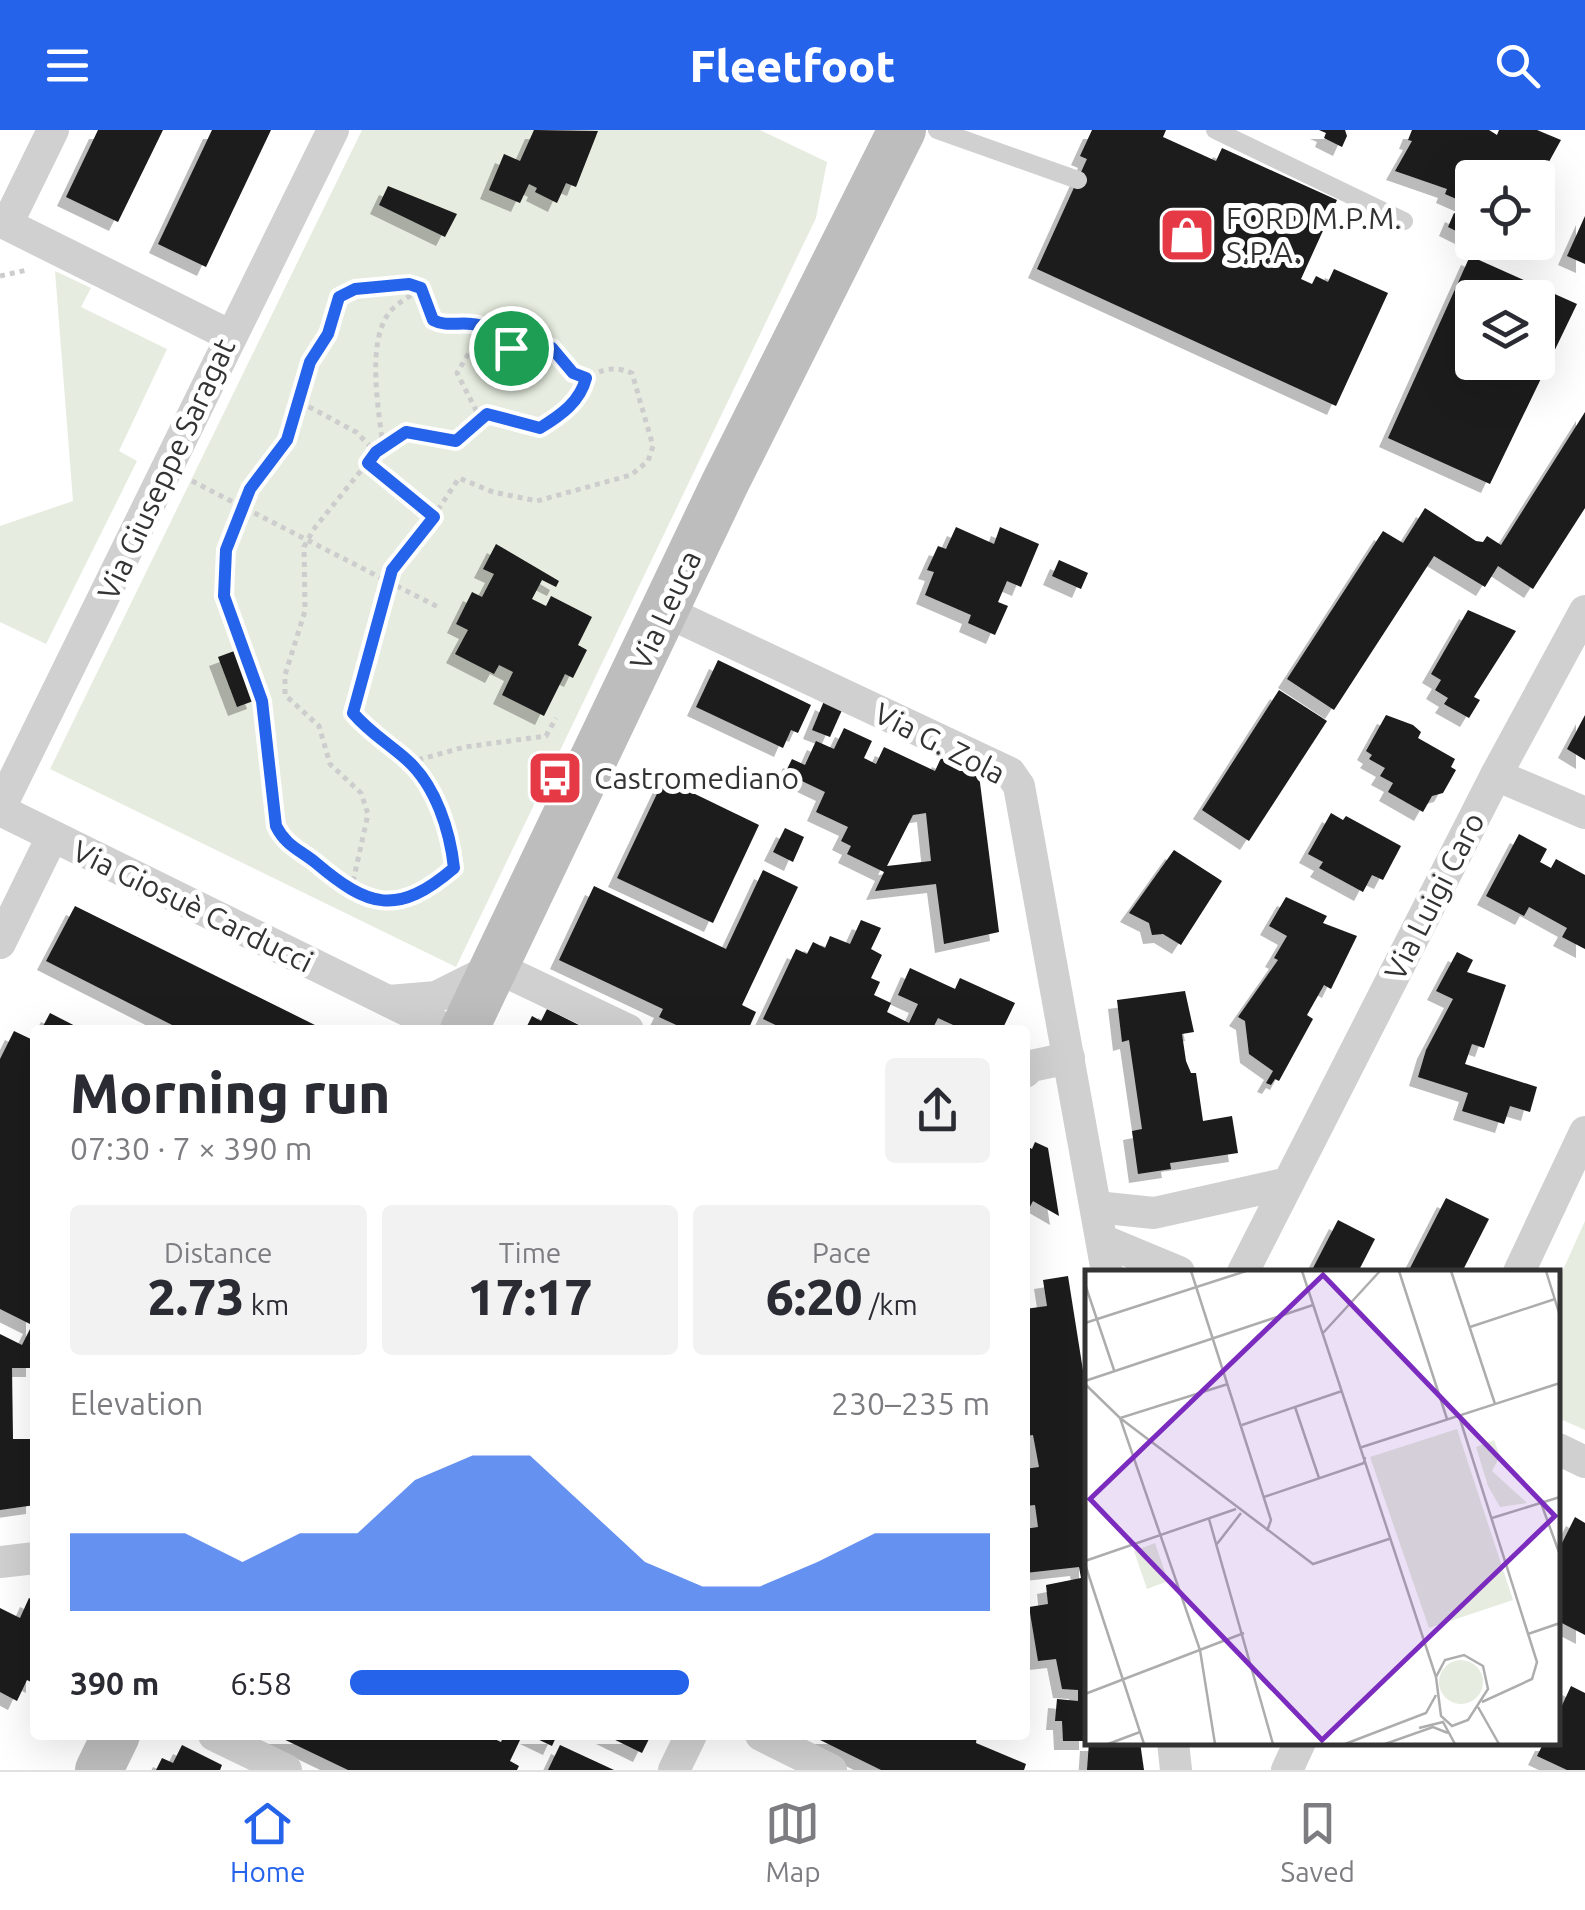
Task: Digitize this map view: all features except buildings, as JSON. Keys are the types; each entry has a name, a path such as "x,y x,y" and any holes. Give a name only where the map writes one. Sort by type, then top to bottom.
{"main road":[{"name":"Via Leuca","path":"870,193 886,130"},
{"name":"Via Leuca","path":"466,1025 664,611 902,130"},
{"path":"99,1770 114,1740"}],"street":[{"path":"53,130 4,222 229,336"},
{"name":"Via Giuseppe Saragat","path":"0,809 333,130"},
{"name":"Via G. Zola","path":"664,611 1010,772 1019,786 1069,1058"},
{"name":"Via Luigi Caro","path":"1243,1270 1496,775 1585,611"},
{"path":"1496,775 1585,813"},
{"name":"Via Giosuè Carducci","path":"0,809 436,1025"},
{"path":"0,943 52,836"},
{"path":"387,1001 436,997 496,966 618,1025"},
{"path":"1030,1067 1069,1058 1104,1256 1170,1270"},
{"path":"1520,1270 1585,1132"},
{"path":"1096,1208 1154,1213 1288,1183"},
{"path":"1560,1450 1585,1462"},
{"path":"0,1562 30,1559"},
{"path":"224,1740 286,1770"},
{"path":"674,1770 688,1740"},
{"path":"771,1740 831,1770"},
{"path":"1173,1745 1176,1770"},
{"path":"1287,1770 1299,1745"}],"lane":[{"path":"937,130 978,137 1078,180"},
{"path":"1215,130 1404,221"}],"path":[{"path":"409,284 421,288 433,320 484,327 511,348 531,352 552,348 573,373 586,378 618,367 632,373 653,446 648,461 631,474 536,501 492,492 459,478 392,570 353,713 372,736 410,762 450,828 454,868 440,880 390,902 373,902 283,841 276,826 262,701 224,596 226,550 250,489 287,440 310,362 328,334 339,297 355,289 409,284"},
{"path":"383,447 376,387 380,328 390,311 421,288"},
{"path":"481,420 457,373 484,327"},
{"path":"352,891 368,814 362,793 330,764 319,726 284,695 285,676 305,611 308,541 376,452 406,432 456,441 487,414 540,428 562,415 583,391 586,378"},
{"path":"298,401 356,432 376,452"},
{"path":"368,463 434,517"},
{"path":"169,468 242,510 438,607"},
{"path":"410,762 465,748 546,736 556,718"}],"shaded area":[{"path":"362,130 760,130 827,162 816,218 456,967 50,769"},
{"path":"55,271 91,288 81,307 167,349 119,451 137,461 46,644 0,622 0,526 73,501"},
{"path":"1585,1221 1585,1430 1560,1419 1560,1277"}],"place":[{"name":"FORD M.P.M. S.P.A.","path":"1187,235"},
{"name":"Castromediano","path":"555,778"}],"route":[{"path":"409,284 421,288 433,320 441,325 474,324 486,328 511,348 531,352 552,348 573,373 586,378 583,391 562,415 540,428 487,414 470,433 456,441 406,432 376,452 368,463 434,517 392,570 353,713 372,736 410,762 450,828 454,868 440,880 390,902 373,902 335,883 316,863 283,841 276,826 262,701 224,596 226,550 250,489 287,440 310,362 328,334 339,297 355,289 409,284"}]}
